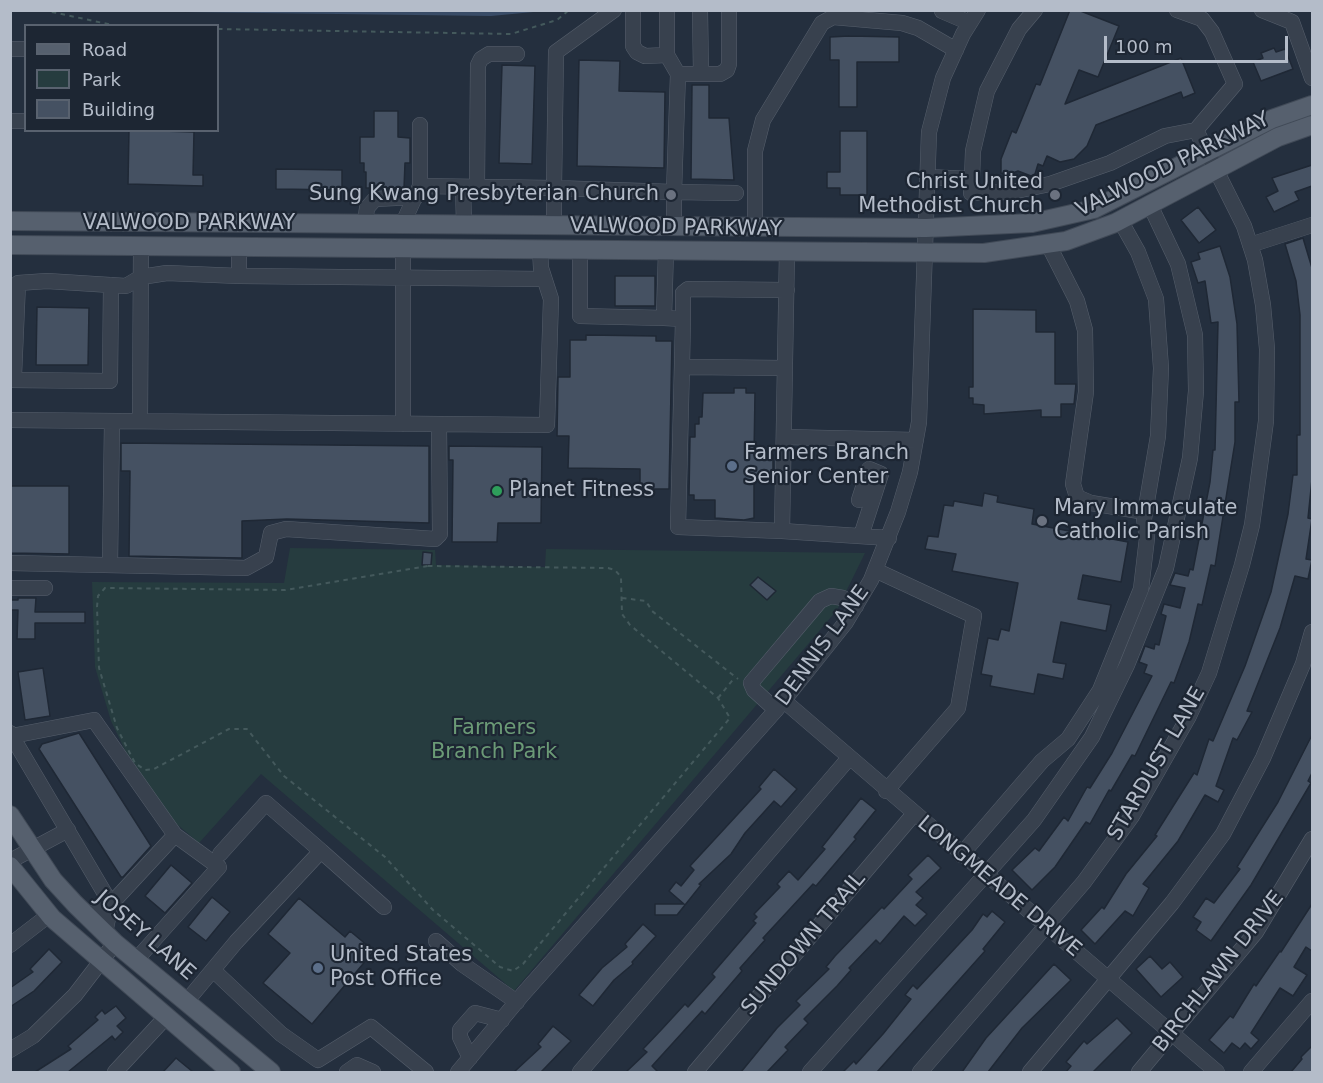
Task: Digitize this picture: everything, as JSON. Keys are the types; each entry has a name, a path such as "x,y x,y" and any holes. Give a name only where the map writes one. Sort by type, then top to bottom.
{"main road":[{"name":"VALWOOD PARKWAY","path":"10,221 926,228 983,228 1032,224 1094,208 1272,119 1312,105"},
{"name":"VALWOOD PARKWAY","path":"10,245 984,253 1066,241 1120,220 1278,137 1312,124"},
{"path":"239,222 239,246"},
{"path":"403,223 403,247"},
{"path":"580,249 591,240 640,235 652,226"},
{"name":"JOSEY LANE","path":"10,815 53,880 87,916 110,938 271,1072"},
{"path":"10,866 50,915 229,1072"}],"street":[{"path":"554,225 556,52 614,10"},
{"path":"633,10 633,46 637,52 645,56 667,56"},
{"path":"667,10 667,56 678,74 674,226"},
{"path":"700,10 701,74"},
{"path":"678,74 720,74 727,70 729,10"},
{"path":"1035,10 1019,30 987,91 973,151 971,193 1011,192 1050,184 1110,163 1165,136 1196,130 1235,84 1212,32 1202,19 1177,10"},
{"path":"1262,10 1292,22 1312,78"},
{"path":"942,11 974,17"},
{"path":"755,226 755,151 763,120 822,23 833,17 902,23 918,28 956,50"},
{"name":"DENNIS LANE","path":"458,1072 779,705 856,606 875,570 889,538 910,472 916,440 923,366 927,177 931,124 943,78 974,17"},
{"path":"464,224 470,187 478,65 481,58 489,54 517,54"},
{"path":"403,223 418,192 420,125"},
{"name":"STARDUST LANE","path":"920,1072 1047,927 1084,882 1132,816 1190,716 1209,673 1242,565 1252,525 1266,421 1267,349 1263,305 1250,245 1217,170 1196,130"},
{"path":"927,177 972,179"},
{"path":"365,223 367,208 375,199 470,187 736,193"},
{"path":"810,1072 1034,820 1092,737 1127,665 1166,568 1190,458 1196,391 1196,335 1178,264 1150,205"},
{"path":"961,855 1042,761 1068,739 1100,690 1142,589 1147,538 1145,512 1157,440 1161,375 1156,299 1138,252 1120,220"},
{"path":"1250,245 1312,225"},
{"path":"1048,244 1077,301 1084,330 1086,393 1073,484 1077,497 1091,503 1145,512"},
{"path":"140,421 141,246"},
{"path":"239,246 239,276"},
{"path":"403,247 403,424"},
{"path":"10,420 547,425 550,299 544,279 540,249"},
{"path":"580,249 580,316 682,319"},
{"path":"664,318 666,250"},
{"path":"782,531 788,251"},
{"path":"10,380 14,376 18,283 46,281 126,286 141,278 167,273 239,276 544,279"},
{"path":"10,380 110,381 111,285"},
{"path":"787,290 688,289 683,293 678,527 889,538"},
{"path":"682,364 687,367 785,368"},
{"path":"110,565 112,421"},
{"path":"10,563 246,568 266,557 271,533 286,529 435,539 440,534 439,424"},
{"path":"784,437 916,440"},
{"path":"859,500 868,469 881,474 861,536"},
{"path":"875,570 974,616 958,708 886,791"},
{"path":"10,588 45,588"},
{"name":"LONGMEADE DRIVE","path":"856,606 843,598 831,596 820,601 751,683 754,690 779,705 849,758 913,815 1217,1072"},
{"path":"1030,1072 1172,903 1223,834 1263,758 1303,664 1312,632"},
{"path":"10,1050 33,1036 75,995 100,961 110,938 111,904 11,734 94,720 175,836 219,867 136,960"},
{"path":"580,1072 849,758"},
{"path":"220,854 266,803 384,907"},
{"name":"SUNDOWN TRAIL","path":"695,1072 913,815"},
{"path":"10,861 33,851 68,830"},
{"path":"87,916 111,904 175,836"},
{"name":"BIRCHLAWN DRIVE","path":"1139,1072 1256,932 1312,839"},
{"path":"186,1002 321,851"},
{"path":"10,945 50,915"},
{"path":"436,941 462,964 517,1002"},
{"path":"213,970 281,1034 318,1060 371,1027 426,1072"},
{"path":"1251,1072 1312,1001"},
{"path":"470,1058 460,1037 460,1030 475,1013 502,1020"},
{"path":"115,1072 166,1017"},
{"path":"229,1072 245,1052"},
{"path":"347,1072 357,1065 373,1072"}],"path":[{"path":"43,10 108,24"},
{"path":"219,29 511,34 557,21 569,10"},
{"path":"428,566 608,568 621,577 622,598 622,614 630,625 718,698 729,714 728,723 523,964 513,971 500,967 433,910 385,857 284,776 247,729 229,729 154,769 145,770 135,763 117,728 99,668 98,596 105,588 285,590 428,566"},
{"path":"622,598 646,601 652,611 735,678 718,698"}],"green space":[{"name":"Farmers Branch Park","path":"290,548 435,550 436,565 545,567 546,549 865,553 837,610 514,991 261,774 199,843 166,815 133,767 111,721 95,667 92,582 284,583"}],"building":[{"path":"1070,10 1078,10 1119,26 1098,77 1079,70 1065,104 1181,58 1195,93 1183,98 1181,92 1096,125 1087,146 1074,159 1060,162 1047,156 1043,166 1038,164 1035,174 1031,176 1018,171 1010,174 1001,173 1001,159 1012,131 1016,133 1036,84 1040,85"},
{"path":"830,37 899,37 899,62 857,62 857,107 839,107 839,60 830,60"},
{"path":"1274,48 1276,52 1285,49 1293,69 1261,81 1253,62 1263,58 1261,53"},
{"path":"579,60 620,61 619,91 665,92 664,168 577,166"},
{"path":"502,65 535,66 532,164 499,163"},
{"path":"692,85 709,85 709,118 729,118 734,180 691,179"},
{"path":"374,111 398,111 398,137 410,138 410,163 405,163 404,188 366,188 364,163 360,163 360,137 374,137"},
{"path":"840,131 867,131 867,195 840,195 840,188 827,188 827,172 840,172"},
{"path":"129,132 194,132 193,175 203,175 203,186 128,184"},
{"path":"1312,165 1312,186 1295,192 1299,200 1274,212 1266,197 1278,191 1272,178"},
{"path":"276,169 342,170 342,190 276,189"},
{"path":"1198,207 1216,230 1199,243 1181,220"},
{"path":"1303,238 1312,268 1312,479 1308,518 1312,519 1306,559 1312,560 1308,579 1295,576 1280,628 1247,711 1252,712 1237,740 1233,738 1216,786 1224,790 1218,802 1205,795 1178,841 1143,884 1149,888 1133,916 1125,911 1095,944 1081,930 1102,907 1104,909 1126,874 1157,836 1155,835 1194,773 1197,775 1209,739 1213,741 1245,666 1271,592 1288,514 1293,475 1297,475 1297,435 1300,435 1300,315 1296,281 1285,244"},
{"path":"1220,246 1230,277 1237,324 1239,402 1235,402 1235,442 1215,566 1211,565 1202,605 1198,604 1189,642 1174,683 1171,682 1135,756 1132,755 1090,824 1086,822 1055,867 1032,890 1012,870 1035,848 1039,851 1064,817 1068,821 1087,787 1090,788 1112,753 1152,676 1144,673 1147,665 1139,662 1145,646 1154,649 1155,644 1159,645 1166,616 1161,614 1164,604 1180,608 1185,588 1170,585 1175,573 1188,576 1190,569 1193,570 1210,482 1213,450 1215,450 1218,322 1211,323 1205,281 1198,283 1191,262 1200,259 1198,253"},
{"path":"615,276 655,276 655,306 615,306"},
{"path":"37,307 89,308 88,365 36,365"},
{"path":"973,309 1036,310 1036,332 1055,332 1055,384 1076,384 1074,404 1061,404 1061,417 1041,417 1041,410 984,414 984,405 973,404 973,398 969,398 969,387 973,387"},
{"path":"586,335 656,336 656,341 672,341 669,489 640,489 640,469 568,468 569,436 557,436 558,377 570,377 570,340 586,340"},
{"name":"Farmers Branch Senior Center","path":"734,388 746,388 746,393 755,393 754,455 773,455 773,476 754,476 754,518 744,520 715,518 715,500 694,500 694,495 689,495 690,437 695,437 695,424 699,424 699,417 702,417 703,393 734,393"},
{"path":"121,443 429,446 429,523 287,519 242,521 242,558 129,556 130,471 121,471"},
{"name":"Planet Fitness","path":"449,446 542,447 541,523 498,523 497,542 452,542 453,460 449,460"},
{"path":"10,486 69,486 69,554 10,553"},
{"path":"984,493 998,496 997,502 1034,509 1032,524 1128,542 1121,582 1083,575 1078,599 1111,605 1106,631 1061,622 1053,662 1066,664 1063,679 1038,674 1034,694 990,686 992,676 981,674 988,638 998,640 1001,629 1009,631 1018,583 952,571 956,554 925,549 928,536 938,537 944,505 953,506 954,501 982,506"},
{"path":"423,552 432,553 431,565 422,565"},
{"path":"758,577 776,591 767,600 750,585"},
{"path":"18,598 36,598 35,612 85,612 85,623 35,623 35,639 17,639 18,610 10,610 10,600 18,600"},
{"path":"43,668 50,716 25,720 18,672"},
{"path":"79,733 151,846 123,877 39,749 42,744"},
{"path":"1312,735 1312,773 1308,781 1311,783 1251,885 1211,941 1196,930 1201,922 1193,917 1206,898 1214,903 1240,869 1237,867 1278,802"},
{"path":"774,769 797,789 781,807 774,801 745,833 731,854 699,884 701,885 677,915 655,915 655,904 684,904 669,891 676,882 681,886 694,870 690,866 761,789 759,787"},
{"path":"861,798 876,810 854,837 856,839 816,886 813,884 763,938 765,940 740,968 742,971 705,1014 702,1011 652,1066 658,1072 626,1072 647,1052 643,1049 685,1004 688,1007 715,977 712,974 756,923 753,921 757,917 754,914 780,887 777,884 789,871 798,880 825,849 822,847"},
{"path":"928,855 941,868 916,892 923,898 916,905 927,914 915,926 904,916 880,944 876,940 849,968 851,970 837,986 804,1019 808,1023 785,1047 788,1050 767,1072 741,1072 777,1028 800,1005 796,1001 829,969 826,967 835,956 912,879 908,875"},
{"path":"171,865 192,883 165,913 145,896"},
{"path":"212,897 230,912 206,941 188,927"},
{"name":"United States Post Office","path":"299,898 345,937 350,931 374,951 312,1024 263,983 290,953 268,934"},
{"path":"1312,904 1312,951 1306,947 1294,967 1307,975 1293,996 1280,988 1251,1033 1259,1040 1251,1049 1245,1043 1240,1049 1232,1043 1224,1053 1209,1040 1230,1016 1233,1018 1254,984 1256,986 1281,952"},
{"path":"992,911 1005,922 983,949 985,951 877,1072 843,1072 854,1061 856,1064 883,1034 911,999 905,995 913,985 917,989 972,930 983,914 987,917"},
{"path":"643,924 656,936 593,1006 579,995 602,968 627,947 625,944"},
{"path":"49,949 62,962 34,991 10,1007 10,988 33,972 30,969"},
{"path":"1150,956 1162,969 1170,962 1183,977 1161,997 1136,969"},
{"path":"1054,964 1071,980 1022,1028 988,1072 962,1072 986,1038"},
{"path":"116,1006 126,1018 117,1026 123,1032 115,1040 112,1036 68,1072 35,1072 71,1049 68,1046 98,1020 95,1017 102,1010 105,1014"},
{"path":"1117,1018 1132,1033 1093,1072 1066,1072 1071,1066 1066,1062 1084,1041 1087,1044"},
{"path":"553,1026 571,1041 541,1072 514,1072 541,1047 538,1044"},
{"path":"1312,1046 1312,1072 1291,1072 1302,1059 1301,1057"},
{"path":"176,1058 193,1072 163,1072"}],"waterway":[{"path":"185,10 491,14 533,10"}],"place":[{"name":"Sung Kwang Presbyterian Church","path":"671,195"},
{"name":"Christ United Methodist Church","path":"1055,195"},
{"name":"Farmers Branch Senior Center","path":"732,466"},
{"name":"Planet Fitness","path":"497,491"},
{"name":"Mary Immaculate Catholic Parish","path":"1042,521"},
{"name":"United States Post Office","path":"318,968"}]}
